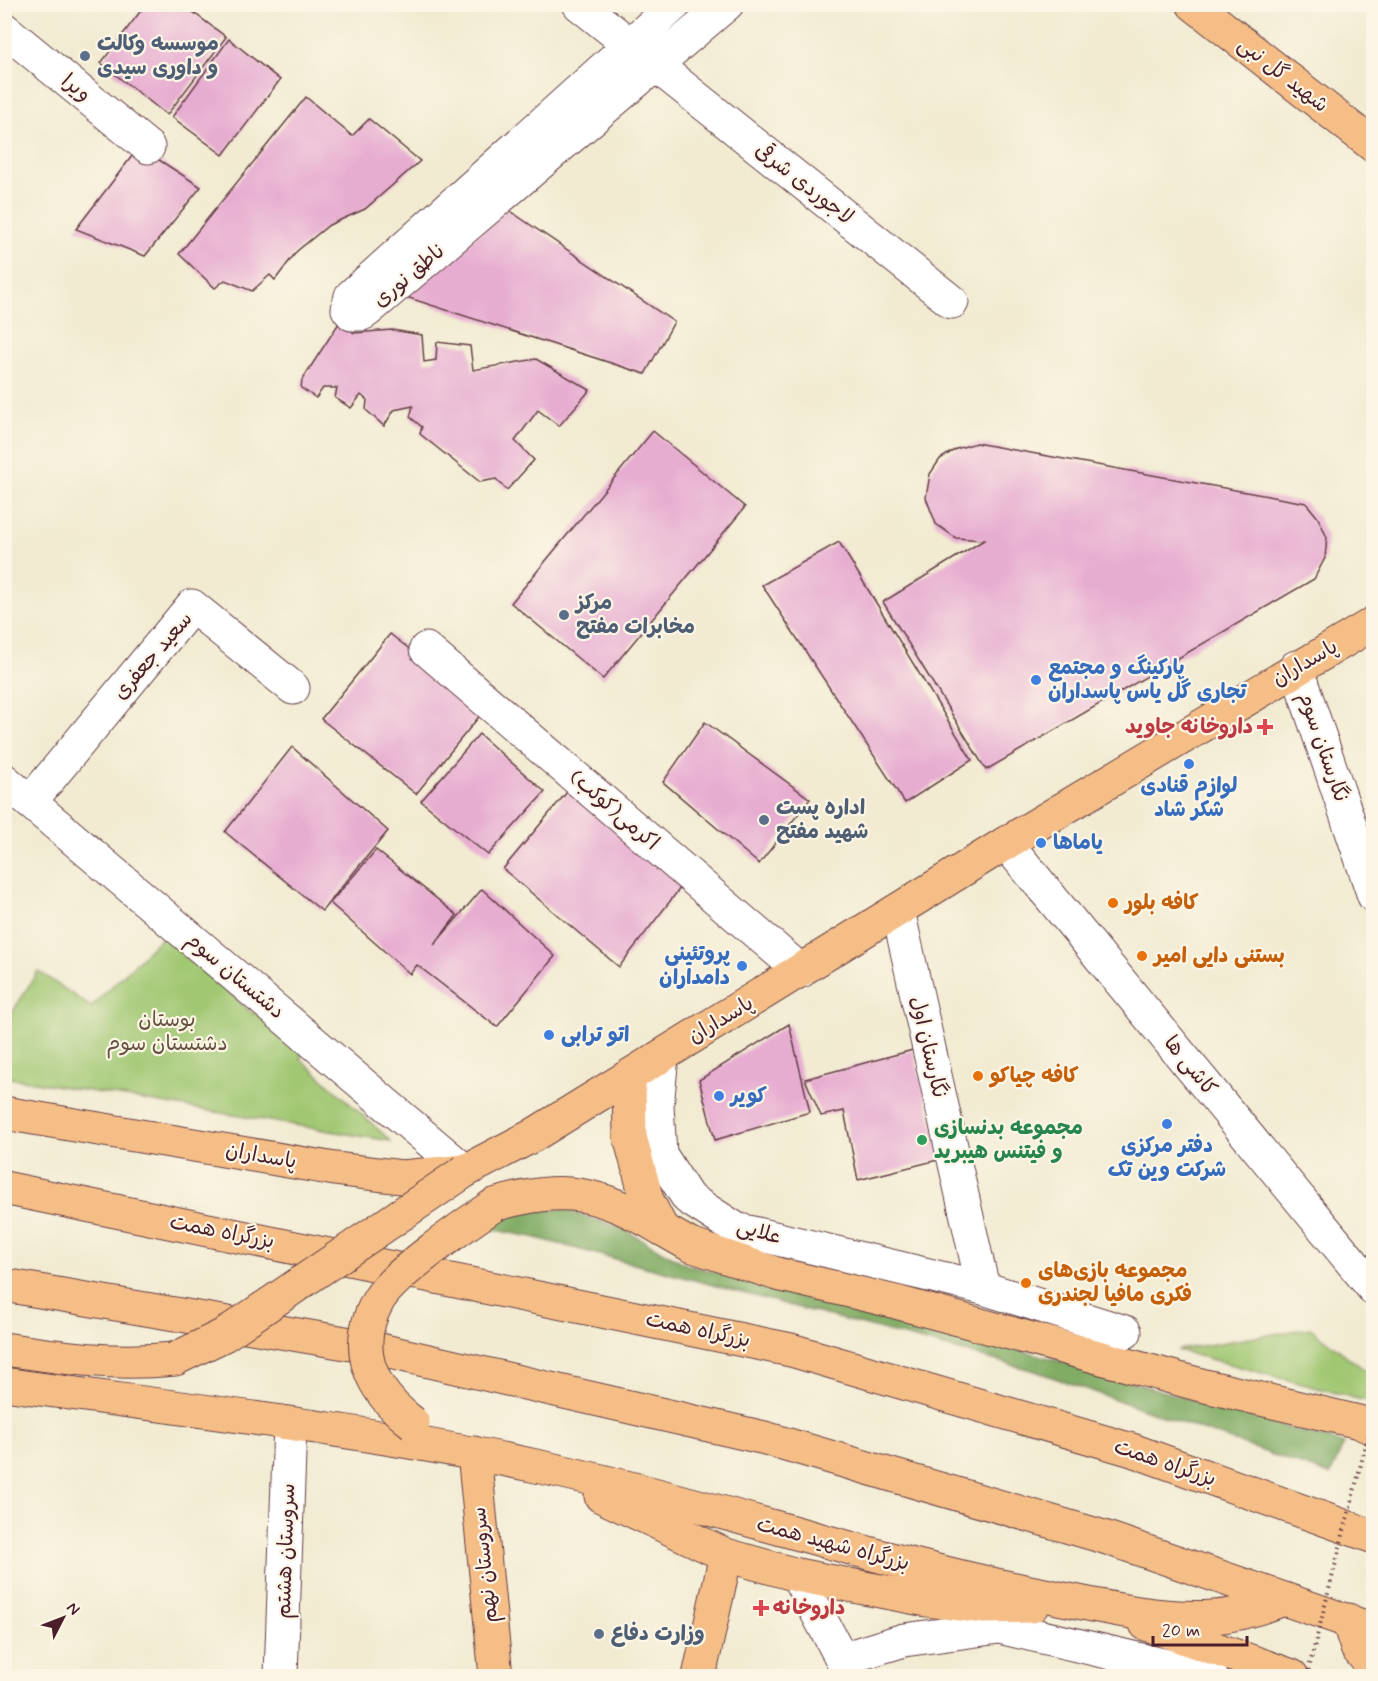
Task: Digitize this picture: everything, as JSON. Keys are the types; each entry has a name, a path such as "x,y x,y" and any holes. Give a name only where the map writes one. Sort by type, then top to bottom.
{"main road":[{"name":"شهید گل نبی","path":"1193,4 1374,146"},
{"name":"پاسداران","path":"4,1113 357,1172 402,1177 465,1171 532,1136 1006,843 1296,667 1374,623"},
{"path":"629,1076 628,1108 634,1156 646,1200 662,1229"},
{"path":"4,1349 75,1360 130,1363 175,1359 225,1335 465,1171"},
{"name":"بزرگراه همت","path":"4,1188 791,1350 1132,1450 1374,1537"},
{"path":"624,1487 468,1443 412,1423 389,1405 374,1381 365,1355 368,1326 380,1299 393,1284 461,1227 494,1205 546,1192 573,1194 631,1211 690,1245 777,1274 896,1302 1201,1385 1359,1422 1374,1429"},
{"path":"4,1285 363,1346 765,1437 1104,1537 1361,1625 1357,1648 1374,1668"},
{"path":"4,1384 290,1425"},
{"name":"بزرگراه شهید همت","path":"290,1425 474,1453 540,1467 624,1487 954,1577 1093,1605 1165,1616 1213,1617 1251,1611 1284,1599"},
{"name":"سروستان نهم","path":"474,1453 496,1677"},
{"path":"540,1467 726,1555 797,1575 927,1600 985,1607 1093,1605 1292,1677"},
{"path":"699,1677 726,1555"}],"street":[{"name":"لاجوردی شرقی","path":"579,4 952,302"},
{"name":"ناطق نوری","path":"675,4 351,296 348,309 352,314 362,314 368,310 728,4"},
{"name":"ویرا","path":"4,29 148,147"},
{"name":"سعید جعفری","path":"30,802 192,606 293,688"},
{"name":"اکرمی(کوکب)","path":"426,649 801,971"},
{"name":"نگارستان سوم","path":"1296,667 1374,896"},
{"name":"دشتستان سوم","path":"4,780 465,1171"},
{"name":"کاشی ها","path":"1006,843 1374,1289"},
{"name":"نگارستان اول","path":"898,911 982,1288"},
{"name":"علایی","path":"662,1056 657,1106 660,1154 688,1198 736,1229 982,1288 1125,1332"},
{"name":"سروستان هشتم","path":"281,1677 290,1425"},
{"path":"797,1575 846,1668 877,1677"},
{"path":"846,1668 904,1640 999,1627 1112,1664 1211,1677"}],"path":[{"path":"1307,1677 1374,1413"}],"green space":[{"name":"بوستان دشتستان سوم","path":"165,934 253,1014 257,1009 306,1049 300,1058 391,1141 5,1077 4,1026 38,971 91,1007"},
{"path":"564,1209 621,1228 687,1265 1035,1354 1344,1444 1330,1475 1035,1371 533,1237 495,1230 484,1222 489,1214"},
{"path":"1310,1328 1373,1376 1373,1401 1358,1399 1177,1350"}],"building":[{"path":"146,4 182,4 226,37 167,115 101,63"},
{"path":"229,39 280,80 223,155 172,117"},
{"path":"306,97 352,136 369,119 420,161 365,209 329,225 297,251 275,280 270,275 252,291 225,280 215,288 179,254"},
{"path":"139,147 201,187 145,256 76,229"},
{"path":"507,209 674,322 645,374 406,297"},
{"path":"341,320 354,333 392,330 422,335 424,362 436,360 437,342 470,346 473,370 536,359 590,390 559,426 538,410 515,441 534,460 507,490 496,479 480,482 420,434 422,427 410,417 413,406 394,410 384,426 366,410 367,400 361,395 351,408 335,398 337,388 323,388 316,398 301,388 302,380"},
{"path":"653,431 745,507 603,679 511,603"},
{"name":"پارکینگ و مجتمع تجاری گل یاس پاسداران","path":"976,443 1306,503 1319,519 1327,538 1325,558 1314,579 986,770 883,602 984,540 956,538 936,524 926,498 930,474 940,459 956,449"},
{"path":"839,542 972,760 905,803 762,585"},
{"path":"390,634 486,708 416,794 321,719"},
{"path":"705,722 810,799 759,864 663,782"},
{"path":"479,734 545,792 488,855 421,801"},
{"path":"292,747 388,831 322,911 225,832"},
{"path":"572,786 688,878 619,967 503,869"},
{"path":"376,850 457,915 434,945 482,889 555,956 497,1027 417,965 410,974 330,903"},
{"path":"789,1024 810,1112 715,1140 699,1080"},
{"path":"913,1050 942,1159 858,1180 844,1111 821,1116 805,1079"}],"place":[{"name":"موسسه وکالت و داوری سیدی","path":"85,56"},
{"name":"مرکز مخابرات مفتح","path":"564,615"},
{"name":"پارکینگ و مجتمع تجاری گل یاس پاسداران","path":"1036,680"},
{"name":"داروخانه جاوید","path":"1265,727"},
{"name":"لوازم قنادی شکر شاد","path":"1189,764"},
{"name":"اداره پست شهید مفتح","path":"764,820"},
{"name":"یاماها","path":"1041,843"},
{"name":"کافه بلور","path":"1113,903"},
{"name":"بستنی دایی امیر","path":"1142,956"},
{"name":"پروتئینی دامداران","path":"742,966"},
{"name":"اتو ترابی","path":"549,1035"},
{"name":"کافه چیاکو","path":"978,1076"},
{"name":"کویر","path":"719,1096"},
{"name":"دفتر مرکزی شرکت وین تک","path":"1167,1124"},
{"name":"مجموعه بدنسازی و فیتنس هیبرید","path":"922,1140"},
{"name":"مجموعه بازی‌های فکری مافیا لجندری","path":"1026,1283"},
{"name":"داروخانه","path":"761,1608"},
{"name":"وزارت دفاع","path":"599,1634"}]}
